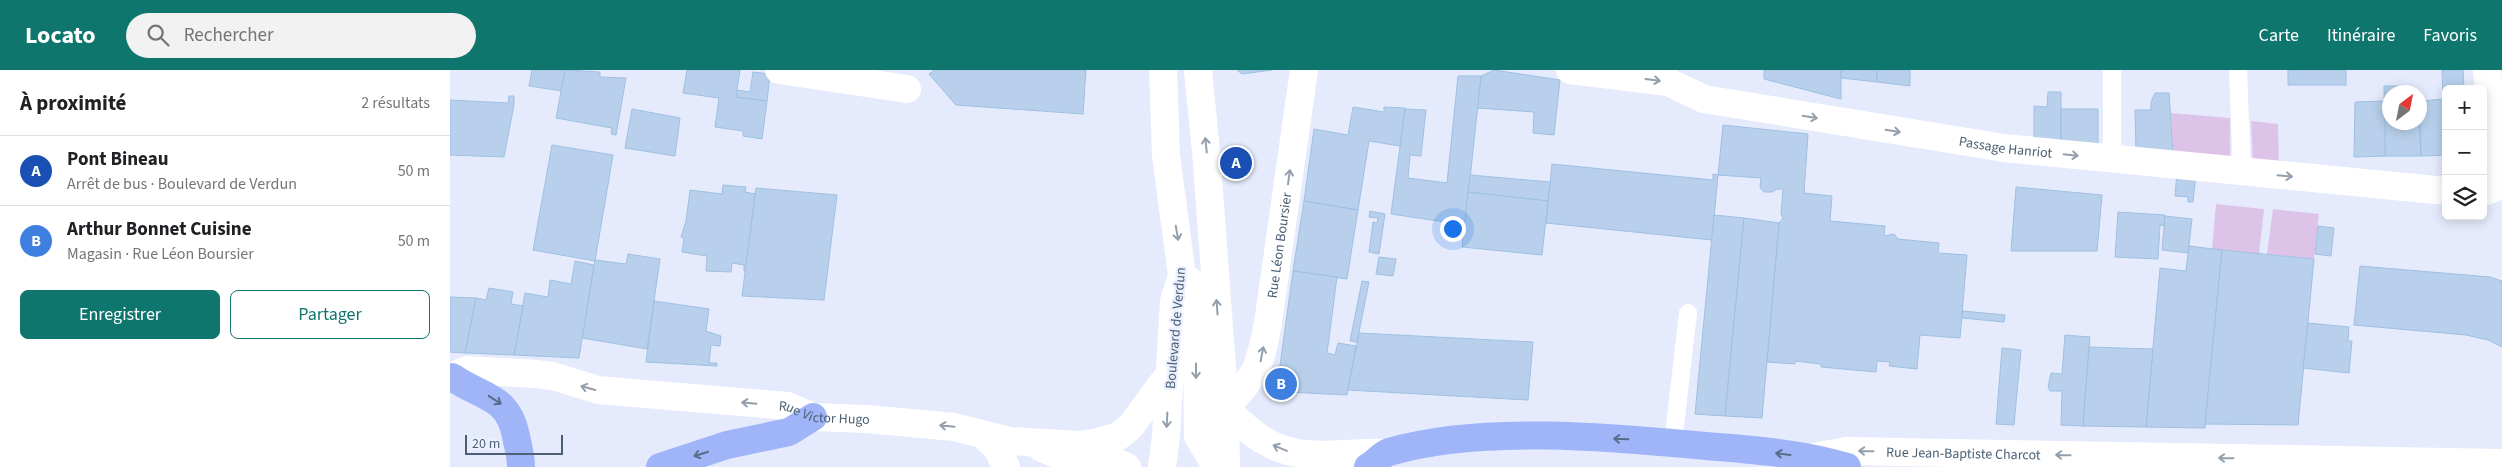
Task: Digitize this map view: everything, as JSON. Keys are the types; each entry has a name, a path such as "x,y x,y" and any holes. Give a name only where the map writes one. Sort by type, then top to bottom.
{"main road":[{"path":"451,377 501,404 508,412 513,421 521,458 521,467"},
{"path":"660,467 727,445 789,432 813,417"},
{"path":"1381,460 1439,442 1538,437 1673,442 1814,457 1847,467"}],"street":[{"path":"779,70 906,89"},
{"name":"Boulevard de Verdun","path":"1162,467 1174,301 1182,276 1166,155 1163,70"},
{"path":"1198,70 1225,408 1226,467"},
{"name":"Rue Léon Boursier","path":"1225,408 1252,379 1260,362 1268,323 1304,70"},
{"name":"Passage Hanriot","path":"1570,70 1668,82 1704,99 2004,148 2442,191"},
{"path":"2487,70 2495,161 2502,178"},
{"path":"2487,191 2502,185"},
{"path":"1182,276 1190,281 1196,291 1198,436 1216,467"},
{"name":"Rue Victor Hugo","path":"451,377 467,370 554,376 598,390 788,406 813,417 954,427 1078,456 1095,443 1120,436 1131,426 1170,373"},
{"path":"1225,408 1263,440 1284,450 1304,455 1381,460"},
{"path":"983,434 998,449 1006,467"},
{"name":"Rue Jean-Baptiste Charcot","path":"1814,457 1846,451 2502,463"},
{"path":"1078,456 1127,467"},
{"path":"1308,467 1381,460"}],"lane":[{"path":"2112,70 2112,159"},
{"path":"2238,70 2242,171"},
{"path":"1673,442 1688,313"}],"shaded area":[{"path":"2171,113 2230,118 2230,162 2173,155"},
{"path":"2251,121 2278,124 2279,169 2253,166"},
{"path":"2216,204 2264,209 2259,254 2212,249"},
{"path":"2273,209 2319,214 2314,259 2267,254"}],"building":[{"path":"532,70 565,70 562,91 529,86"},
{"path":"565,70 600,72 600,77 626,78 616,135 611,134 612,128 556,118"},
{"path":"687,70 740,70 736,97 767,101 762,139 743,136 743,131 715,127 719,98 683,93"},
{"path":"934,70 1086,70 1083,114 956,105 929,74"},
{"path":"1237,70 1272,70 1242,74"},
{"path":"1494,70 1560,80 1554,135 1533,133 1534,112 1477,108 1481,76"},
{"path":"1764,70 1841,70 1841,99 1764,79"},
{"path":"1841,70 1877,70 1877,82 1841,78"},
{"path":"1877,70 1910,70 1910,86 1877,82"},
{"path":"2288,70 2346,70 2346,85 2288,85"},
{"path":"2442,70 2463,70 2464,85 2443,85"},
{"path":"753,72 770,74 767,101 736,97 737,90 750,92"},
{"path":"1458,76 1481,76 1465,225 1391,214 1405,109 1426,110 1421,156 1410,155 1408,178 1447,183"},
{"path":"2048,92 2061,92 2061,144 2034,141 2034,106 2047,107"},
{"path":"2155,93 2169,93 2173,155 2136,151 2135,110 2151,110 2151,102"},
{"path":"509,96 514,96 514,105 504,157 450,155 450,100 508,103"},
{"path":"2442,99 2442,155 2421,156 2421,130 2427,130 2427,100"},
{"path":"2382,101 2382,130 2385,130 2385,156 2354,157 2355,102"},
{"path":"1353,107 1384,112 1384,107 1405,108 1400,146 1369,141 1358,210 1304,201 1314,129 1348,135"},
{"path":"632,109 680,118 675,156 625,148"},
{"path":"2061,109 2098,109 2098,148 2061,144"},
{"path":"1723,125 1808,134 1804,193 1832,196 1830,221 1885,226 1884,236 1894,234 1898,239 1939,243 1938,253 1967,255 1960,338 1920,335 1917,369 1889,366 1890,362 1877,361 1876,372 1821,367 1821,364 1795,361 1795,364 1767,362 1779,223 1783,218 1781,214 1783,189 1764,192 1760,188 1761,178 1718,175"},
{"path":"2385,130 2419,130 2421,156 2385,156"},
{"path":"552,145 613,155 595,261 533,250"},
{"path":"1552,164 1713,180 1713,174 1718,175 1712,240 1546,223"},
{"path":"2177,172 2196,173 2193,202 2188,202 2188,197 2175,196"},
{"path":"1470,175 1550,182 1548,201 1468,192"},
{"path":"723,185 746,187 745,192 755,194 746,271 744,271 744,265 732,263 731,272 706,271 707,256 682,252 684,238 681,237 686,221 690,190 722,194"},
{"path":"2016,187 2102,195 2097,251 2011,251"},
{"path":"756,188 837,195 824,300 742,296"},
{"path":"1468,192 1548,201 1542,255 1462,247"},
{"path":"1304,201 1358,210 1347,279 1293,271"},
{"path":"1370,211 1385,214 1379,254 1369,252 1373,222 1377,223 1378,218 1369,217"},
{"path":"2118,212 2165,215 2164,226 2160,225 2158,259 2115,257"},
{"path":"1714,215 1744,218 1725,416 1695,414"},
{"path":"2165,216 2192,219 2188,253 2162,250"},
{"path":"1744,218 1779,223 1762,418 1725,416"},
{"path":"2318,226 2334,228 2331,256 2315,254"},
{"path":"2189,246 2222,250 2205,428 2146,427 2160,268 2186,271"},
{"path":"2222,250 2314,259 2298,425 2205,424"},
{"path":"628,254 660,259 647,349 582,338 595,260 626,264"},
{"path":"1379,257 1396,259 1393,276 1376,274"},
{"path":"575,261 594,265 579,358 514,355 525,293 548,297 550,280 571,284"},
{"path":"2360,266 2490,277 2502,281 2502,347 2488,340 2466,335 2354,325"},
{"path":"1293,271 1337,277 1327,353 1335,355 1338,343 1356,346 1347,395 1287,392 1278,380"},
{"path":"1362,281 1369,282 1357,342 1350,341"},
{"path":"489,288 513,292 511,304 523,306 514,355 465,353 476,298 486,300"},
{"path":"450,297 476,298 465,353 450,352"},
{"path":"654,301 709,309 706,331 721,336 720,346 711,345 709,363 717,363 717,366 646,362"},
{"path":"1963,311 2005,315 2004,322 1962,318"},
{"path":"2308,323 2349,327 2348,341 2352,341 2349,373 2303,368"},
{"path":"1359,333 1533,342 1528,400 1348,390"},
{"path":"2065,335 2090,337 2083,426 2061,425 2062,391 2050,391 2048,387 2051,373 2062,374"},
{"path":"2089,347 2153,349 2146,427 2083,426"},
{"path":"2002,348 2021,350 2014,425 1996,424"}],"place":[{"name":"Pont Bineau","path":"1236,163"},
{"name":"Arthur Bonnet Cuisine","path":"1281,384"}]}
